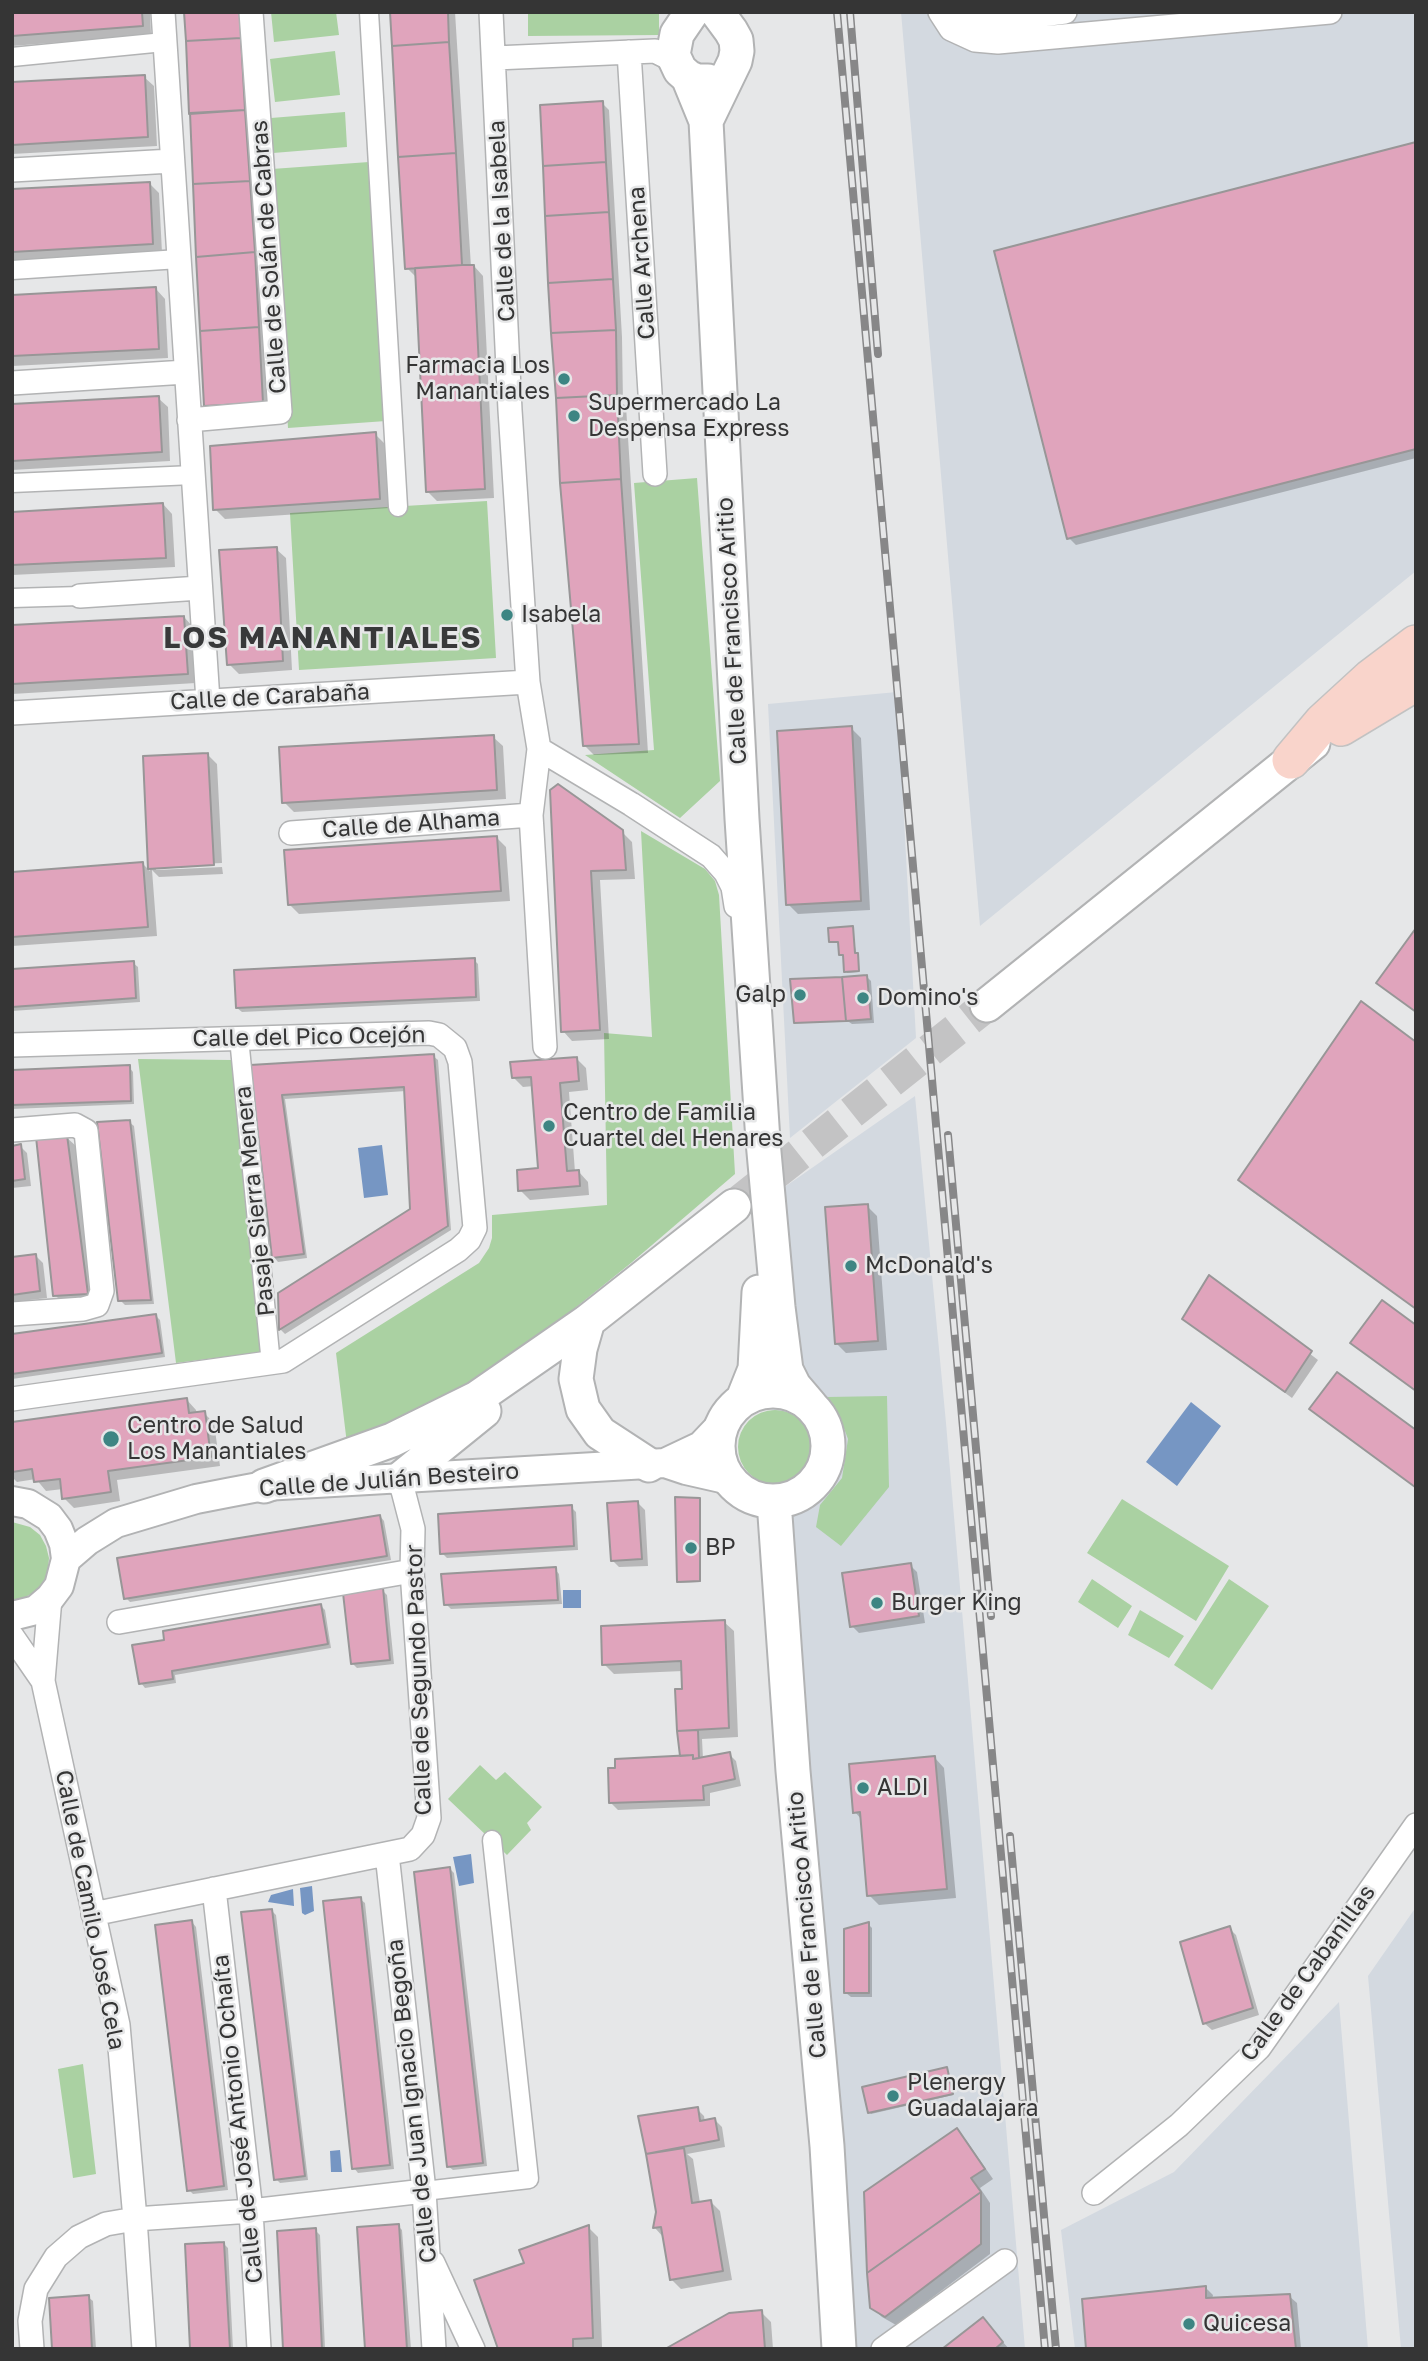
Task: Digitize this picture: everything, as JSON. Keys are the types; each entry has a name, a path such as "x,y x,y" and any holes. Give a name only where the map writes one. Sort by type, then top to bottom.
{"main road":[{"name":"Calle de Francisco Aritio","path":"706,121 735,61 736,40 720,18 697,19 678,45 706,121 742,819 763,1141 783,1358 794,1386 811,1406"},
{"path":"678,45 696,81 715,80 730,70"},
{"path":"1291,760 1323,722 1371,678 1416,644"},
{"path":"987,1005 1291,760 1416,666"},
{"path":"1291,760 1367,710 1416,682"},
{"name":"Calle de Francisco Aritio","path":"743,1399 755,1369 757,1345 763,1141"},
{"path":"264,1486 392,1440 459,1408 588,1321 734,1206"},
{"path":"588,1321 580,1349 576,1379 583,1409 600,1433 657,1464"},
{"path":"400,1479 558,1353 588,1321"},
{"path":"779,1391 796,1395 811,1406 824,1424 828,1444 824,1466 813,1484 795,1497 774,1501 755,1498 737,1489 718,1458 717,1441 721,1425 731,1410 743,1399 760,1392 779,1391"},
{"name":"Calle de Francisco Aritio","path":"774,1501 793,1771 827,2146 839,2349"}],"street":[{"path":"163,12 208,701"},
{"name":"Calle de Solán de Cabras","path":"189,420 280,412 251,12"},
{"path":"369,12 398,507"},
{"name":"Calle de la Isabela","path":"491,12 510,410 528,682 539,749 531,815 545,1047"},
{"path":"940,12 951,29 975,40 998,42 1330,12"},
{"path":"966,12 970,16 993,21 1065,12"},
{"path":"12,57 164,42"},
{"path":"495,58 629,52 678,45"},
{"name":"Calle Archena","path":"629,52 655,474"},
{"path":"12,170 172,161"},
{"path":"12,270 179,259"},
{"path":"12,383 186,372"},
{"path":"12,483 193,475"},
{"path":"12,598 200,588"},
{"name":"Calle de Carabaña","path":"12,713 528,682"},
{"path":"539,749 711,856 726,873 733,887 737,915 752,948"},
{"name":"Calle de Alhama","path":"291,833 531,815"},
{"name":"Calle del Pico Ocejón","path":"12,1045 434,1033 445,1037 455,1048 460,1062 475,1228 470,1240 458,1250 283,1361 12,1399"},
{"name":"Pasaje Sierra Menera","path":"239,1038 271,1364"},
{"path":"12,1130 75,1125 86,1131 102,1291 97,1305 83,1309 12,1314"},
{"name":"Calle de Julián Besteiro","path":"657,1464 701,1446 721,1425"},
{"name":"Calle de Julián Besteiro","path":"66,1559 87,1541 116,1523 196,1499 264,1486 657,1464 730,1480"},
{"name":"Calle de Segundo Pastor","path":"93,1914 410,1849 423,1835 429,1818 412,1571 413,1528 400,1479"},
{"name":"Calle de Julián Besteiro","path":"12,1501 28,1504 49,1517 72,1522 116,1523"},
{"path":"12,1616 36,1610 59,1586 66,1559 64,1544 49,1517"},
{"path":"119,1622 412,1571"},
{"name":"Calle de Camilo José Cela","path":"50,1598 43,1681 118,2025 144,2349"},
{"name":"Calle de Camilo José Cela","path":"12,1636 43,1681"},
{"name":"Calle de Cabanillas","path":"1094,2193 1179,2125 1259,2048 1416,1825"},
{"path":"32,2349 30,2321 36,2289 56,2257 79,2237 106,2224 135,2219 251,2211 529,2179 492,1840"},
{"name":"Calle de Juan Ignacio Begoña","path":"387,1854 424,2191 434,2349"},
{"name":"Calle de José Antonio Ochaíta","path":"214,1889 251,2211 259,2349"},
{"path":"428,2252 473,2349"},
{"path":"883,2349 1005,2261"}],"shaded area":[{"path":"901,12 1416,12 1416,571 980,926"},
{"path":"897,692 916,1038 790,1138 768,704"},
{"path":"915,1096 946,1423 1025,2349 841,2349 774,1501 766,1200"},
{"path":"1416,1907 1416,2349 1401,2349 1368,1976"},
{"path":"1339,2002 1368,2349 1075,2349 1061,2230 1174,2172"}],"green space":[{"path":"271,12 336,12 339,35 274,42"},
{"path":"528,12 659,12 659,35 528,36"},
{"path":"335,51 340,95 275,102 270,59"},
{"path":"345,112 347,147 273,153 271,118"},
{"path":"369,162 386,421 288,428 272,169"},
{"path":"697,478 720,781 680,818 585,755 654,750 634,483"},
{"path":"487,501 496,658 299,670 290,513"},
{"path":"641,831 705,869 715,881 719,895 735,1174 539,1337 424,1411 347,1444 336,1353 479,1263 492,1238 492,1215 607,1205 604,1033 652,1037"},
{"path":"138,1059 232,1060 262,1352 176,1363"},
{"path":"887,1396 889,1487 841,1546 816,1527 820,1505 842,1478 848,1439 839,1415 827,1397"},
{"path":"775,1410 789,1413 801,1421 809,1433 812,1447 809,1461 801,1473 789,1481 775,1484 761,1481 749,1473 741,1461 738,1447 741,1433 749,1421 761,1413"},
{"path":"1122,1499 1229,1566 1196,1621 1087,1553"},
{"path":"12,1522 30,1527 40,1535 49,1558 44,1582 36,1591 12,1601"},
{"path":"1092,1579 1132,1606 1118,1628 1078,1602"},
{"path":"1229,1579 1269,1606 1212,1690 1174,1665"},
{"path":"1140,1610 1184,1636 1169,1658 1128,1635"},
{"path":"480,1765 496,1780 505,1772 542,1807 527,1823 531,1830 507,1855 448,1799"},
{"path":"83,2064 96,2174 73,2178 58,2069"}],"water":[{"path":"382,1145 388,1195 364,1198 358,1148"},
{"path":"1191,1402 1221,1426 1177,1486 1146,1462"},
{"path":"563,1590 581,1590 581,1608 563,1608"},
{"path":"471,1854 474,1883 459,1886 453,1857"},
{"path":"312,1886 314,1911 305,1915 302,1913 300,1888"},
{"path":"293,1889 294,1906 268,1902 271,1895"},
{"path":"340,2150 342,2172 331,2172 330,2151"}],"building":[{"path":"12,12 142,12 143,26 12,36"},
{"path":"184,12 240,12 241,38 186,41"},
{"path":"390,12 448,12 449,42 392,46"},
{"path":"241,38 245,110 189,114 186,41"},
{"path":"449,42 456,153 398,157 392,46"},
{"path":"145,75 148,137 12,145 12,82"},
{"path":"603,101 606,162 543,166 540,105"},
{"path":"245,110 250,181 193,184 190,113"},
{"path":"1416,142 1416,449 1067,539 994,251"},
{"path":"456,153 462,265 405,269 398,157"},
{"path":"606,162 609,212 545,216 543,166"},
{"path":"250,181 255,252 196,257 193,184"},
{"path":"150,182 153,244 12,252 12,189"},
{"path":"609,212 613,279 548,283 545,216"},
{"path":"255,252 259,327 200,331 196,257"},
{"path":"474,265 485,489 426,492 415,268"},
{"path":"613,279 616,330 551,333 548,283"},
{"path":"156,287 159,349 12,356 12,295"},
{"path":"259,327 263,403 204,406 200,331"},
{"path":"616,330 617,395 556,398 551,333"},
{"path":"617,395 621,479 560,483 556,398"},
{"path":"159,396 162,452 12,461 12,404"},
{"path":"376,432 380,499 213,510 210,446"},
{"path":"621,479 639,744 583,746 560,483"},
{"path":"163,503 166,558 12,565 12,512"},
{"path":"277,547 283,661 227,665 219,550"},
{"path":"184,616 188,674 12,684 12,625"},
{"path":"852,726 861,901 786,905 777,731"},
{"path":"494,735 497,790 282,803 279,747"},
{"path":"208,753 214,865 148,869 143,756"},
{"path":"558,784 623,830 626,870 591,871 600,1030 561,1032 550,790"},
{"path":"497,836 501,891 288,905 284,850"},
{"path":"143,862 148,927 12,937 12,872"},
{"path":"853,926 859,971 844,972 843,955 839,955 838,942 829,942 828,928"},
{"path":"1416,928 1416,1012 1376,983"},
{"path":"475,958 476,997 236,1008 234,970"},
{"path":"134,961 136,998 12,1007 12,969"},
{"path":"867,975 871,1019 846,1021 842,977"},
{"path":"842,977 846,1021 794,1023 790,979"},
{"path":"1361,1001 1416,1042 1416,1309 1238,1180"},
{"path":"434,1054 448,1226 279,1330 278,1293 410,1209 404,1087 282,1095 304,1254 272,1258 250,1065"},
{"name":"Centro de Familia Cuartel del Henares","path":"577,1057 579,1081 560,1083 567,1171 579,1170 580,1186 518,1191 517,1170 538,1168 531,1077 512,1078 510,1062"},
{"path":"130,1065 131,1101 12,1105 12,1070"},
{"path":"130,1120 151,1300 118,1301 97,1122"},
{"path":"67,1135 88,1294 53,1296 36,1137"},
{"path":"21,1144 25,1179 12,1181 12,1146"},
{"path":"868,1204 878,1341 835,1344 825,1207"},
{"path":"36,1254 40,1291 12,1295 12,1257"},
{"path":"1209,1275 1312,1351 1285,1392 1182,1319"},
{"path":"1382,1300 1416,1325 1416,1391 1350,1343"},
{"path":"156,1314 162,1353 12,1374 12,1334"},
{"path":"1337,1372 1416,1430 1415,1487 1309,1409"},
{"name":"Centro de Salud Los Manantiales","path":"187,1398 189,1413 205,1411 211,1457 108,1471 111,1492 62,1499 60,1479 34,1482 32,1469 12,1472 12,1422"},
{"path":"675,1497 700,1498 700,1581 677,1582"},
{"path":"638,1501 642,1559 611,1561 607,1503"},
{"path":"572,1505 574,1546 440,1554 438,1514"},
{"path":"380,1515 387,1556 124,1599 117,1558"},
{"path":"911,1563 919,1616 850,1627 842,1573"},
{"path":"556,1567 558,1600 444,1605 441,1574"},
{"path":"383,1588 390,1660 351,1664 343,1593"},
{"path":"321,1604 328,1644 172,1671 173,1679 139,1684 132,1645 164,1640 163,1631"},
{"path":"725,1620 729,1728 677,1731 675,1689 682,1689 681,1661 602,1665 601,1626"},
{"path":"698,1730 699,1758 693,1759 693,1755 680,1756 677,1731"},
{"path":"730,1752 735,1779 703,1786 704,1800 609,1803 608,1768 615,1768 615,1759 693,1755 693,1759"},
{"path":"935,1756 947,1889 867,1896 860,1812 853,1813 849,1764"},
{"path":"450,1867 483,2163 447,2167 414,1872"},
{"path":"361,1897 390,2165 352,2169 323,1901"},
{"path":"272,1909 305,2176 274,2180 241,1912"},
{"path":"192,1920 224,2186 187,2191 155,1925"},
{"path":"869,1922 869,1993 844,1993 844,1929"},
{"path":"1230,1926 1253,2008 1203,2024 1180,1942"},
{"path":"947,2067 953,2094 868,2113 862,2087"},
{"path":"698,2107 700,2121 715,2118 719,2140 646,2154 638,2116"},
{"path":"957,2128 985,2169 971,2178 981,2192 867,2273 864,2192"},
{"path":"684,2148 692,2203 711,2200 723,2271 670,2280 661,2227 653,2228 656,2212 646,2154"},
{"path":"981,2192 981,2244 885,2317 870,2308 867,2273"},
{"path":"399,2224 407,2349 365,2349 357,2227"},
{"path":"589,2225 593,2338 573,2339 573,2349 498,2349 474,2280 524,2263 519,2250"},
{"path":"316,2228 322,2349 283,2349 277,2231"},
{"path":"224,2242 230,2349 190,2349 185,2244"},
{"name":"Quicesa","path":"1206,2286 1206,2298 1290,2294 1296,2349 1086,2349 1082,2299"},
{"path":"89,2295 92,2349 52,2349 49,2298"},
{"path":"762,2310 765,2349 665,2349 729,2313"},
{"path":"983,2317 1003,2342 995,2349 942,2349"}],"tunnel":[{"path":"734,1206 987,1005"}],"railway":[{"path":"837,12 1045,2349"},
{"path":"850,12 878,354"},
{"path":"948,1135 991,1616"},
{"path":"1010,1836 1056,2349"}],"place":[{"name":"Farmacia Los Manantiales","path":"564,379"},
{"name":"Supermercado La Despensa Express","path":"574,416"},
{"name":"Isabela","path":"507,615"},
{"name":"Galp","path":"800,995"},
{"name":"Domino's","path":"863,998"},
{"name":"Centro de Familia Cuartel del Henares","path":"549,1126"},
{"name":"McDonald's","path":"851,1266"},
{"name":"Centro de Salud Los Manantiales","path":"111,1439"},
{"name":"BP","path":"691,1548"},
{"name":"Burger King","path":"877,1603"},
{"name":"ALDI","path":"863,1788"},
{"name":"Plenergy Guadalajara","path":"893,2096"},
{"name":"Quicesa","path":"1189,2324"}],"district":[{"name":"LOS MANANTIALES","path":"323,638"}]}
